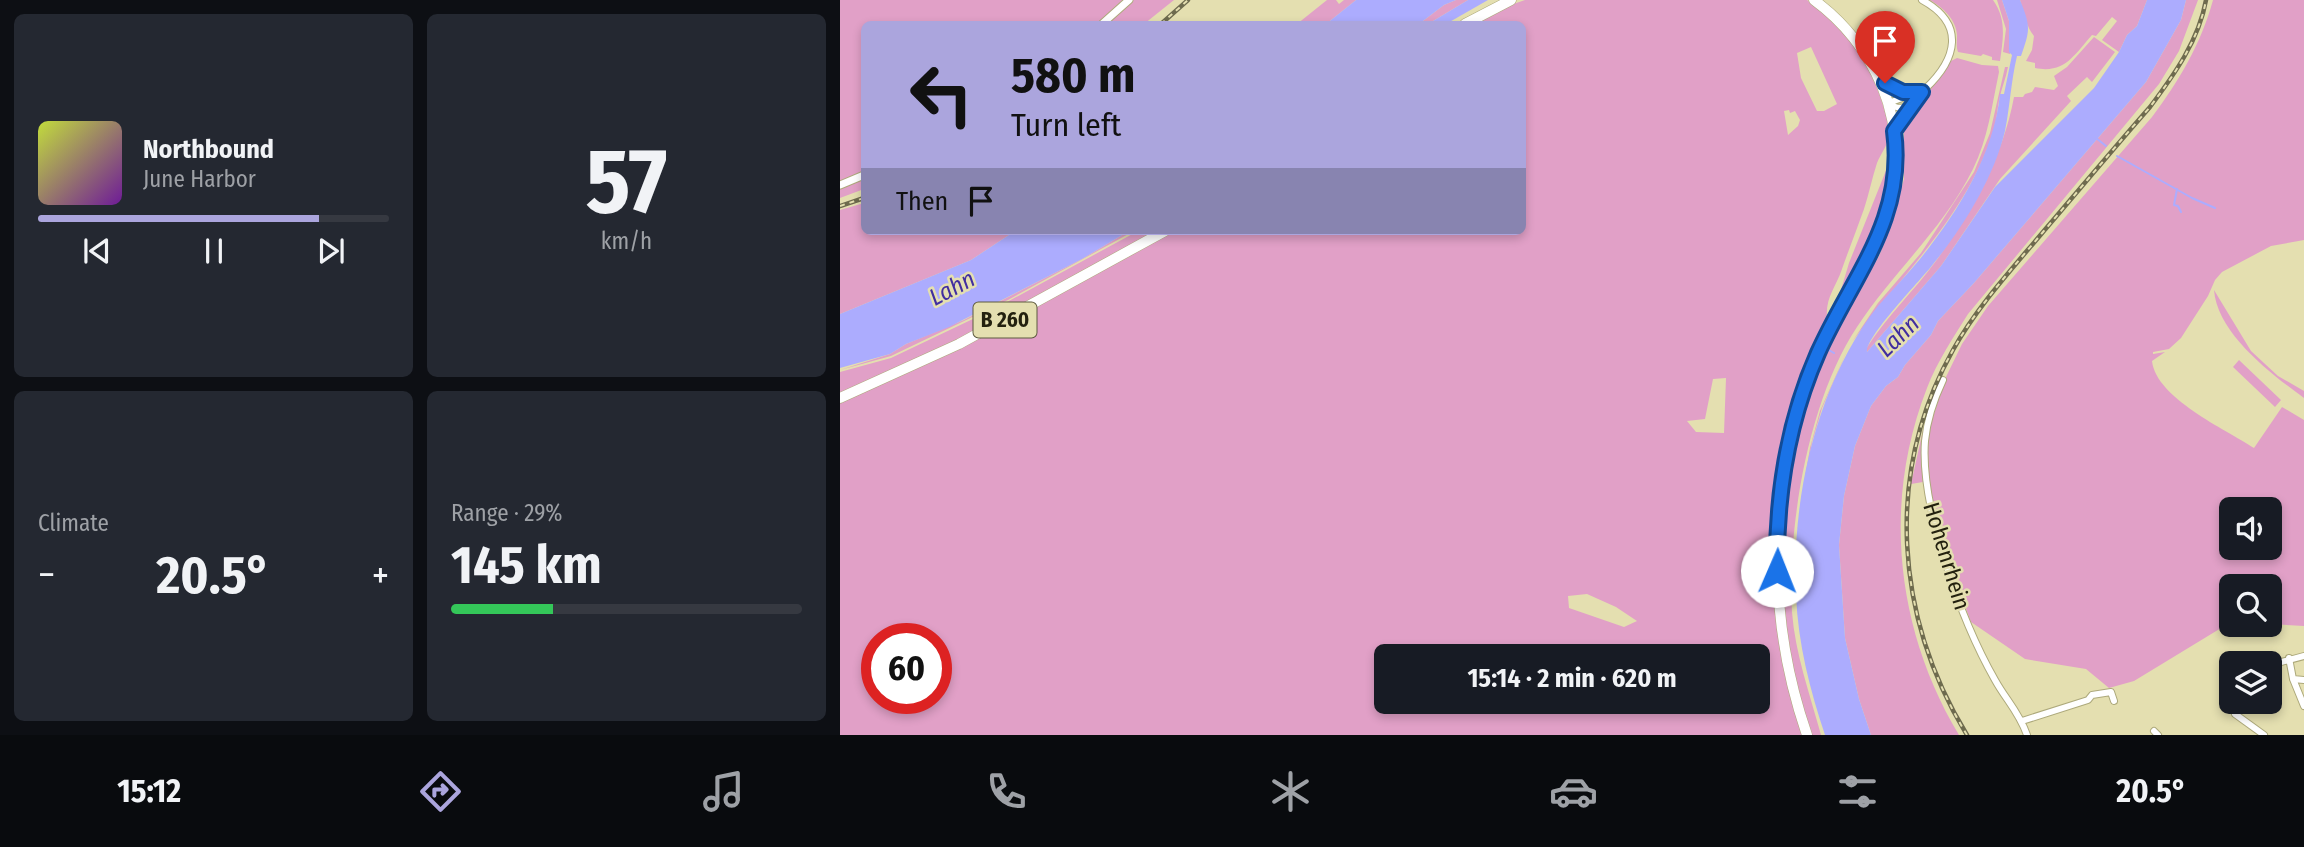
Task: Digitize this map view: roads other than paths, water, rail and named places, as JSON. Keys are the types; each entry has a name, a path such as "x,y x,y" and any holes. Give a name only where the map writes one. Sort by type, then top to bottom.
{"main road":[{"path":"1471,21 1511,0"},
{"path":"1807,735 1795,695 1780,622 1777,555 1781,493 1788,454 1807,384 1833,322 1872,253 1889,210 1896,168 1894,131 1888,103 1878,77 1853,36 1814,0"},
{"name":"B 260","path":"840,398 959,344 1158,235"}],"street":[{"path":"1105,21 1129,0"},
{"path":"1894,131 1918,95 1943,66 1954,40 1947,21 1934,7 1922,0"},
{"path":"1878,77 1894,88 1918,95"},
{"path":"1888,103 1894,107 1904,107 1918,95"},
{"path":"840,185 861,176"},
{"name":"Hohenrhein","path":"1943,380 1929,418 1925,440 1926,481 1932,512 1968,624 1995,680 2022,721 2027,735"},
{"path":"2282,661 2304,656"},
{"path":"2289,658 2293,679 2303,703"},
{"path":"2293,679 2304,680"},
{"path":"2022,721 2035,715 2067,708 2092,695 2111,692 2114,701"},
{"path":"2235,714 2264,735"}],"water":[{"path":"1356,0 1456,0 1444,5 1423,21 1330,21"},
{"path":"1468,0 1488,0 1451,21 1433,21"},
{"name":"Lahn","path":"2002,0 2020,0 2028,28 2021,56 2017,56 2000,148 1986,183 1956,233 1884,321 1867,352 1941,266 1995,187 2094,88 2119,52 2127,35 2137,26 2147,0 2186,0 2181,20 2146,82 1974,283 1938,321 1931,335 1898,377 1886,386 1871,406 1855,446 1844,496 1839,545 1845,638 1859,699 1871,735 1825,735 1806,666 1796,595 1798,520 1812,443 1839,370 1857,337 1878,306 1920,259 1948,222 1982,160 2000,94 2004,94 2012,55 2009,52 2009,21"},
{"name":"Lahn","path":"1009,235 1122,235 1082,259 949,327 906,344 890,354 840,368 840,314 971,260"}],"waterway":[{"path":"2096,138 2106,146"},
{"path":"2117,156 2215,208"},
{"path":"2177,189 2174,205 2178,206 2181,212"},
{"path":"1827,349 1834,353"}],"railway":[{"path":"1164,21 1188,0"},
{"path":"1967,735 1943,690 1925,642 1913,594 1907,544 1908,495 1916,445 1931,397 1962,334 1984,304 2168,82 2192,43 2206,0"},
{"path":"840,206 861,199"}]}
